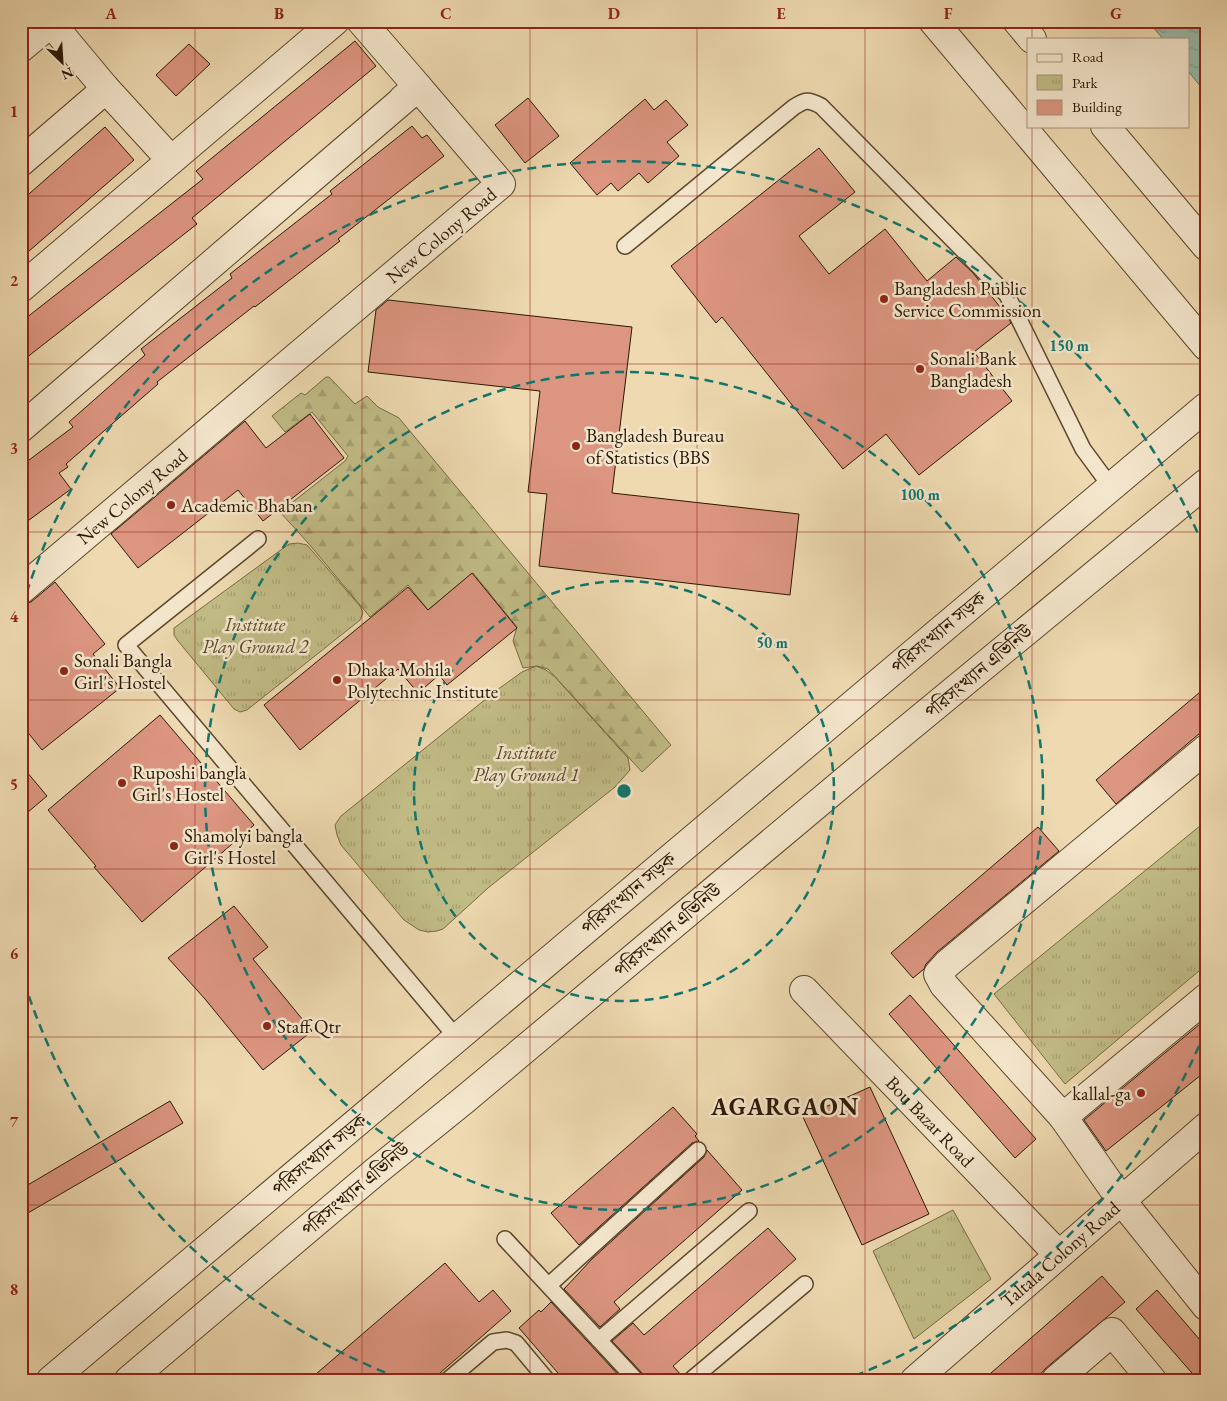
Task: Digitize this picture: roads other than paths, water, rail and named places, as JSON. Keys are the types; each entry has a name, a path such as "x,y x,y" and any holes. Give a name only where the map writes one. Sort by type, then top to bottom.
{"street":[{"path":"21,288 335,21"},
{"name":"New Colony Road","path":"24,426 418,87 361,21"},
{"path":"933,21 1206,346"},
{"path":"1017,21 1031,38"},
{"path":"21,48 51,22 106,89 171,160"},
{"name":"New Colony Road","path":"21,590 501,184 418,87 115,347"},
{"path":"21,162 106,89"},
{"path":"1107,128 1206,246"},
{"name":"পরিসংখ্যান সড়ক","path":"51,1380 1206,407"},
{"name":"পরিসংখ্যান এভিনিউ","path":"129,1380 375,1172 1206,483"},
{"path":"1206,749 947,964 938,974 944,985 1063,1117 1121,1200 1206,1306"},
{"name":"Bou Bazar Road","path":"804,990 1058,1254"},
{"path":"1063,1117 1206,998"},
{"name":"Taltala Colony Road","path":"915,1380 1206,1127"},
{"path":"1056,1380 1112,1332 1152,1380"}],"lane":[{"path":"625,246 794,107 804,101 812,101 820,106 1007,295 1083,449 1111,487"},
{"path":"258,539 126,645 457,1038"},
{"path":"549,1285 698,1150"},
{"path":"599,1340 749,1210"},
{"path":"505,1238 636,1380"},
{"path":"691,1380 805,1284"},
{"path":"448,1380 493,1342 507,1340 516,1343 547,1380"}],"water":[{"path":"1158,21 1206,21 1206,93 1190,73 1190,38 1162,38 1152,26"}],"place":[{"name":"Bangladesh Public Service Commission","path":"884,299"},
{"name":"Sonali Bank Bangladesh","path":"920,369"},
{"name":"Bangladesh Bureau of Statistics (BBS","path":"576,446"},
{"name":"Academic Bhaban","path":"171,505"},
{"name":"Sonali Bangla Girl's Hostel","path":"64,671"},
{"name":"Dhaka Mohila Polytechnic Institute","path":"337,680"},
{"name":"Ruposhi bangla Girl's Hostel","path":"122,783"},
{"name":"Shamolyi bangla Girl's Hostel","path":"174,846"},
{"name":"Staff Qtr","path":"267,1026"},
{"name":"kallal-ga","path":"1141,1093"}],"district":[{"name":"AGARGAON","path":"785,1107"}],"park label":[{"name":"Institute Play Ground 2","path":"255,635"},
{"name":"Institute Play Ground 1","path":"526,763"}]}
